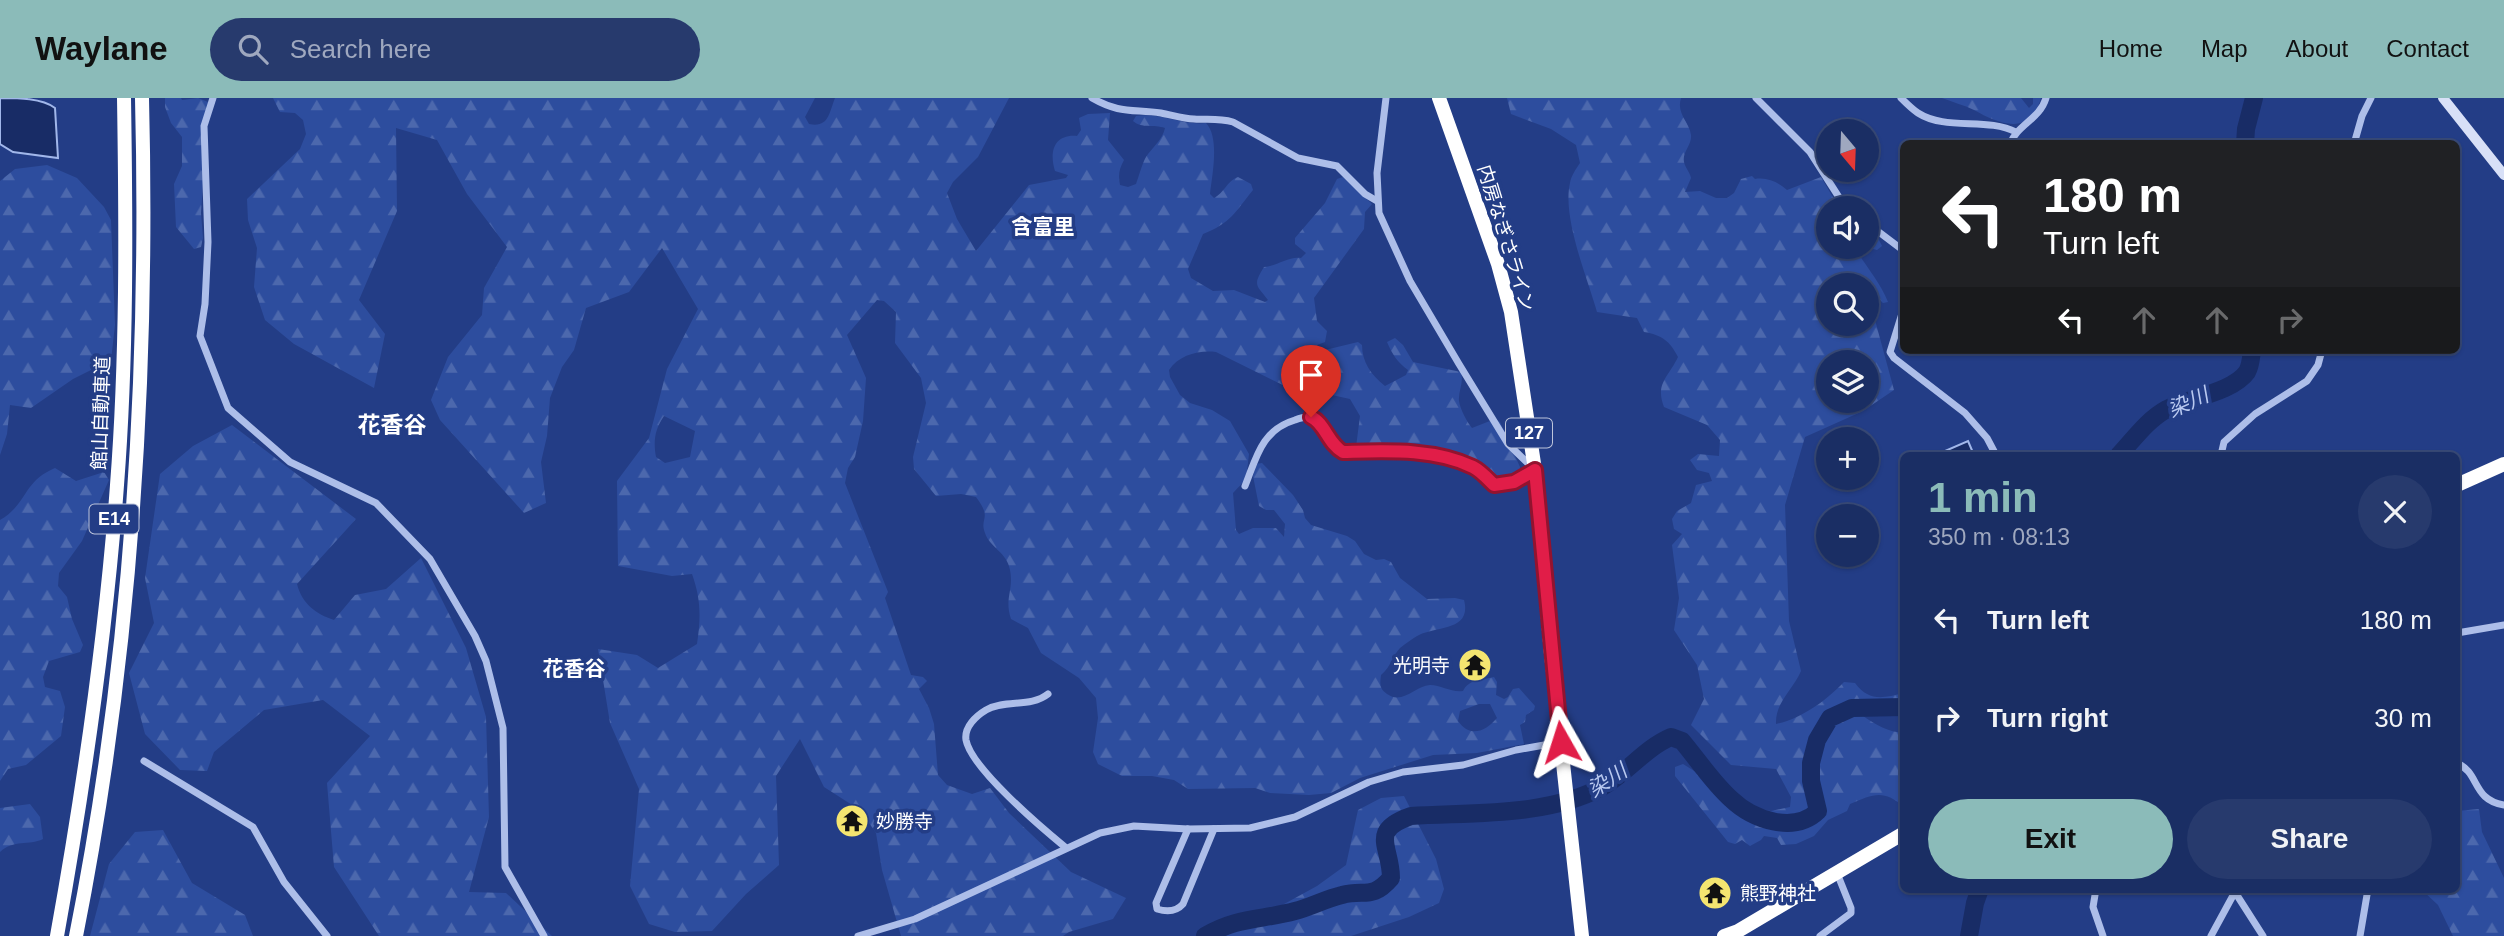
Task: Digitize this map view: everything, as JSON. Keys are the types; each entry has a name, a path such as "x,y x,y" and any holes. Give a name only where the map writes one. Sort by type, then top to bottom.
{"highway":[{"path":"115,98 125,227"},
{"name":"館山自動車道","path":"57,936 84,784 109,578 118,469 125,303 124,98"},
{"name":"内房なぎさライン","path":"1439,98 1498,264 1511,312 1535,470 1582,936"},
{"name":"館山自動車道","path":"76,936 89,871 118,675 128,578 143,341 144,101"},
{"path":"2460,484 2504,464"},
{"path":"1724,936 1738,931 1900,835"}],"main road":[{"path":"2443,98 2504,175"}],"street":[{"path":"213,98 204,126 208,242 205,304 200,336 228,408 290,462 376,503 430,559 475,636 486,661 503,728 505,867 544,936"},
{"path":"1091,98 1110,107 1137,113 1157,112 1190,119 1221,118 1233,122 1298,158 1337,166 1365,194 1377,201"},
{"path":"1245,486 1254,460 1265,441 1288,422 1311,417 1317,419 1334,447 1343,452 1422,453 1447,458 1476,468 1494,485 1514,482 1535,470 1508,444 1410,281 1387,233 1377,201 1377,173 1386,98"},
{"path":"1756,98 1810,152 1839,196"},
{"path":"1901,98 1919,114 1945,122 1995,125 2016,132"},
{"path":"2012,140 2016,132 2039,113 2046,98"},
{"path":"2355,140 2371,98"},
{"path":"1879,232 1900,248"},
{"path":"1900,320 1890,352 1894,358 1971,419 1994,452"},
{"path":"2222,452 2224,442 2255,414 2307,381 2318,365 2321,354"},
{"path":"2460,632 2504,625"},
{"path":"1048,694 1032,703 1000,705 985,710 972,721 966,731 966,742 993,782 1065,847"},
{"path":"858,936 915,919 1100,832 1134,826 1250,828 1295,817 1369,782 1403,772 1463,765 1516,750 1561,742"},
{"path":"144,761 253,827 284,882 327,936"},
{"path":"2460,764 2466,767 2483,797 2504,805"},
{"path":"1188,829 1156,904 1157,909 1172,911 1183,904 1214,829"},
{"path":"1820,936 1851,914 1837,873"},
{"path":"2095,893 2093,907 2103,936"},
{"path":"2211,936 2233,893"},
{"path":"2237,893 2263,936"},
{"path":"2360,936 2367,893"}],"green space":[{"path":"165,98 198,98 208,102 201,213 203,238 201,247 194,249 176,227 174,184 182,166 182,137 171,123 165,107"},
{"path":"273,98 815,98 805,117 809,124 816,125 827,118 835,98 1009,98 978,157 953,182 947,193 957,219 976,251 1029,185 1066,178 1068,175 1055,171 1053,151 1058,141 1077,136 1081,130 1079,118 1088,114 1110,113 1108,140 1124,160 1119,181 1120,185 1128,187 1136,184 1146,157 1160,140 1165,128 1144,126 1133,121 1136,116 1206,123 1214,147 1210,194 1214,198 1238,177 1251,184 1253,190 1226,221 1203,234 1188,269 1191,278 1213,291 1234,290 1265,302 1268,300 1257,285 1264,267 1292,258 1301,258 1306,253 1295,244 1295,238 1325,203 1337,179 1343,177 1372,204 1365,212 1364,229 1314,298 1317,321 1327,331 1325,342 1317,345 1315,350 1358,342 1362,345 1368,368 1385,386 1406,375 1408,370 1396,358 1387,342 1395,338 1403,345 1413,362 1461,372 1459,401 1466,419 1472,428 1495,419 1500,422 1520,467 1519,475 1502,486 1463,461 1366,451 1359,459 1355,455 1360,416 1350,399 1332,395 1303,395 1216,352 1184,357 1169,370 1170,377 1180,395 1190,403 1212,410 1230,421 1249,454 1246,479 1233,493 1236,530 1239,534 1253,528 1276,528 1284,537 1285,524 1274,510 1259,506 1253,476 1256,464 1262,463 1293,495 1311,525 1347,536 1355,541 1364,554 1376,560 1391,562 1400,578 1427,599 1464,600 1465,610 1458,622 1419,635 1400,648 1381,675 1384,692 1398,697 1430,685 1463,691 1472,682 1494,677 1497,682 1496,695 1504,699 1513,689 1519,688 1535,706 1520,725 1524,744 1477,753 1433,755 1360,778 1331,793 1309,795 1270,793 1255,788 1188,789 1174,780 1152,776 1122,776 1098,764 1093,752 1098,718 1096,698 1079,678 1041,653 1028,628 1011,619 1008,605 1010,570 1006,559 987,538 983,524 985,514 981,504 976,497 961,494 936,496 914,469 913,457 926,403 921,378 895,343 896,312 884,301 877,300 847,335 866,378 863,421 855,457 848,468 845,483 888,592 885,598 911,675 923,677 927,681 919,689 934,724 938,775 947,785 972,794 990,788 1009,813 1071,872 1126,898 1113,919 1063,936 901,936 882,870 876,833 860,810 824,787 800,739 776,776 779,865 746,894 712,931 675,932 649,924 630,886 639,789 610,723 598,649 637,655 658,668 697,644 699,609 692,574 672,576 618,566 617,481 649,438 667,369 698,309 662,248 629,292 586,308 574,350 562,367 550,398 547,436 541,462 546,503 524,513 440,420 431,400 448,357 482,315 484,288 507,247 467,194 437,140 396,128 397,211 359,300 385,334 374,388 294,344 265,320 254,287 257,248 248,220 247,199 300,149 306,134 303,120 295,113 280,112","holes":["664,416 695,431 690,457 665,463 656,457 656,435","1479,704 1490,704 1497,718 1483,730 1467,730 1458,721 1460,711"]},
{"path":"1507,98 1681,98 1681,113 1691,135 1684,158 1691,178 1685,192 1700,191 1716,198 1727,198 1734,193 1741,179 1752,176 1755,179 1772,181 1787,190 1816,179 1816,182 1824,182 1832,196 1816,196 1816,259 1862,259 1872,273 1816,273 1816,336 1879,335 1894,390 1879,400 1879,350 1816,350 1816,413 1859,413 1827,427 1816,427 1816,432 1805,437 1785,505 1789,621 1801,671 1778,709 1776,724 1813,708 1844,682 1855,683 1871,696 1900,694 1900,715 1863,716 1882,728 1900,732 1900,804 1884,796 1872,796 1850,804 1847,811 1828,820 1814,836 1796,844 1781,845 1777,838 1764,836 1750,846 1742,840 1735,844 1728,842 1675,776 1675,767 1683,764 1755,809 1771,811 1790,807 1791,797 1776,769 1731,765 1691,725 1704,699 1697,665 1674,630 1679,598 1672,545 1682,534 1674,529 1672,519 1677,511 1691,503 1696,485 1712,481 1709,473 1697,470 1690,460 1698,454 1719,456 1720,440 1707,425 1664,407 1662,386 1678,357 1672,347 1661,337 1644,332 1637,318 1597,312 1569,213 1571,180 1580,163 1576,145 1551,129 1511,114"},
{"path":"1942,98 2021,98 2029,108 2033,104 2033,98 2041,98 2029,118 2022,123 2013,124 1993,120"},
{"path":"47,165 77,178 104,207 111,220 115,325 111,360 73,379 31,408 10,405 7,434 0,455 0,181 15,169"},
{"path":"1879,284 1888,302 1883,303 1879,298"},
{"path":"232,425 356,519 297,584 306,603 321,615 334,620 355,595 386,589 421,558 466,648 486,717 489,817 469,892 506,893 552,936 379,936 334,867 327,783 370,736 323,700 264,710 214,752 207,771 180,770 145,734 129,673 154,623 145,578 160,474 193,446"},
{"path":"55,468 76,481 104,472 109,480 82,541 59,573 58,586 67,597 72,619 83,645 80,652 49,661 43,677 45,687 60,691 65,707 61,736 26,765 8,769 0,781 0,520 16,507 36,480"},
{"path":"1404,796 1436,859 1444,889 1439,903 1409,917 1351,936 1226,936 1317,886 1346,865 1358,810 1381,798"},
{"path":"30,804 40,817 43,839 11,845 0,852 0,808"},
{"path":"2479,809 2482,832 2504,878 2504,936 2453,936 2438,905 2425,893 2460,893 2460,811"},
{"path":"163,830 192,883 245,915 253,936 90,936 109,864 135,832"}],"shaded area":[{"path":"0,98 37,100 55,108 58,158 13,152 0,144"},
{"path":"1968,441 1973,452 1946,452"}],"waterway":[{"name":"染川","path":"2245,140 2254,98"},
{"name":"染川","path":"2122,452 2160,413 2221,390 2240,379 2247,372 2252,354"},
{"name":"染川","path":"1205,936 1239,922 1295,911 1350,893 1368,893 1379,889 1391,878 1386,834 1398,822 1411,816 1509,811 1557,804 1602,787 1653,747 1671,737 1682,741 1718,786 1750,813 1774,822 1797,822 1818,811 1811,781 1811,763 1817,740 1830,718 1852,708 1900,707"},
{"path":"1969,936 1979,893"}],"place":[{"name":"光明寺","path":"1475,665"},
{"name":"妙勝寺","path":"852,821"},
{"name":"熊野神社","path":"1715,893"}],"district":[{"name":"含富里","path":"1043,226"},
{"name":"花香谷","path":"392,425"},
{"name":"花香谷","path":"574,668"}],"route":[{"path":"1311,417 1317,419 1334,447 1343,452 1422,453 1447,458 1476,468 1494,485 1514,482 1535,470 1561,742"}]}
